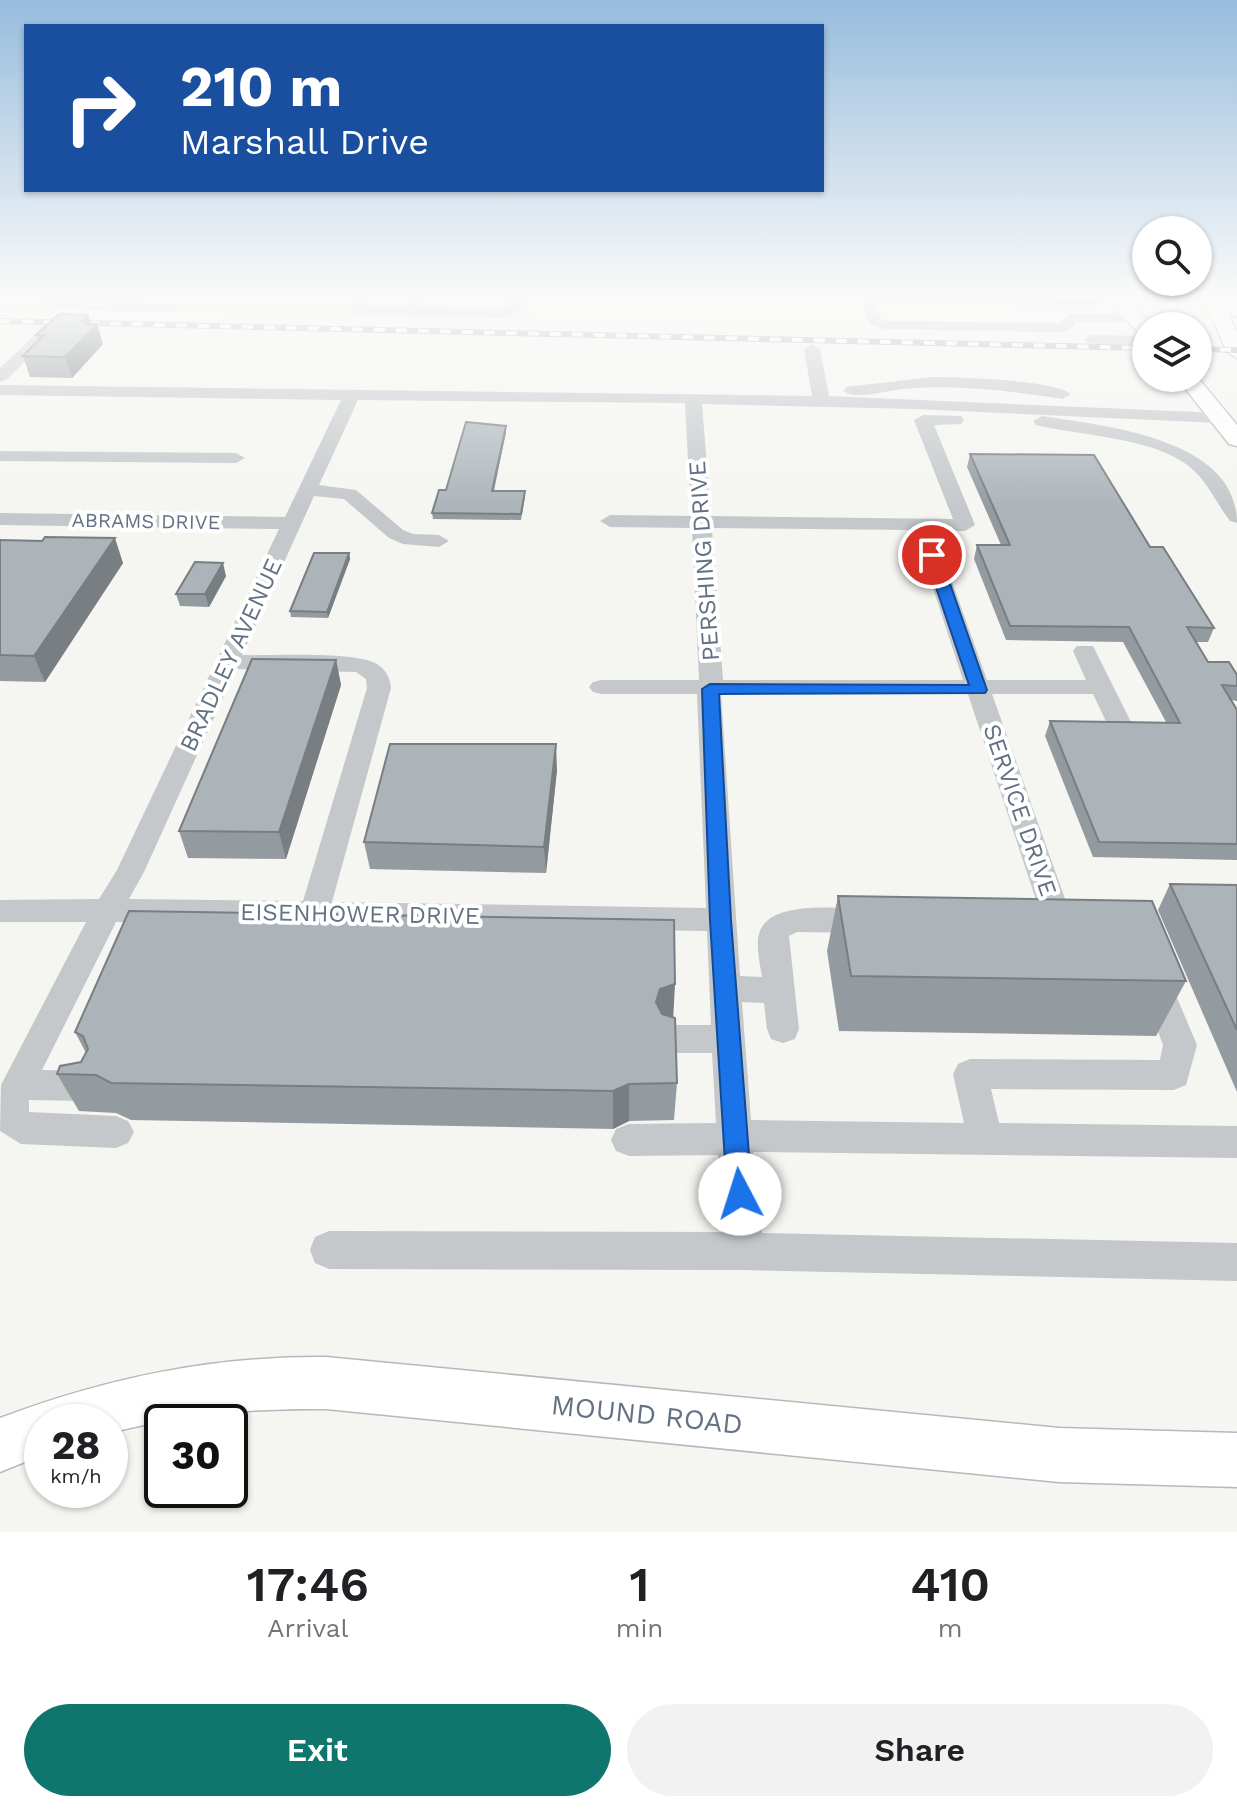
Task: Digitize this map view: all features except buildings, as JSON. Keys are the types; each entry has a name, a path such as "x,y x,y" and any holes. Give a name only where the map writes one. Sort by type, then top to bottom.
{"main road":[{"path":"1198,392 1237,439"},
{"path":"1212,409 1232,399"},
{"name":"MOUND ROAD","path":"128,1404 211,1387 265,1382 326,1383 1059,1455 1237,1460"},
{"path":"0,1445 24,1436"}],"street":[{"path":"817,365 827,398"},
{"path":"0,390 351,396 1079,397 1122,406"},
{"name":"BRADLEY AVENUE","path":"18,1085 130,872 351,396"},
{"name":"PERSHING DRIVE","path":"693,398 712,675 710,689 728,1039 745,1251"},
{"path":"827,398 1042,421 1153,445 1194,462 1227,490 1237,517"},
{"path":"610,521 965,525 923,420 946,412 1122,406 1212,409"},
{"path":"0,456 236,458"},
{"path":"307,490 349,494 396,534 410,540 439,541"},
{"name":"ABRAMS DRIVE","path":"0,519 292,523"},
{"name":"SERVICE DRIVE","path":"922,525 1059,924"},
{"path":"1085,651 1121,728"},
{"path":"228,662 352,664 366,667 379,678 379,688 314,913"},
{"path":"601,687 979,690 999,686 1102,687"},
{"name":"EISENHOWER DRIVE","path":"0,911 721,920"},
{"path":"783,1029 773,939 776,929 785,922 905,922"},
{"path":"985,1138 970,1074 1174,1075 1180,1045 1144,952"},
{"path":"725,989 779,990"},
{"path":"673,1039 728,1039"},
{"path":"89,1086 18,1085 11,1119 21,1128 116,1132"},
{"path":"629,1140 709,1141 734,1136 1237,1142"},
{"path":"329,1250 745,1251 1237,1262"}],"route":[{"path":"740,1194 721,920 708,700 710,689 979,690 932,555"}]}
